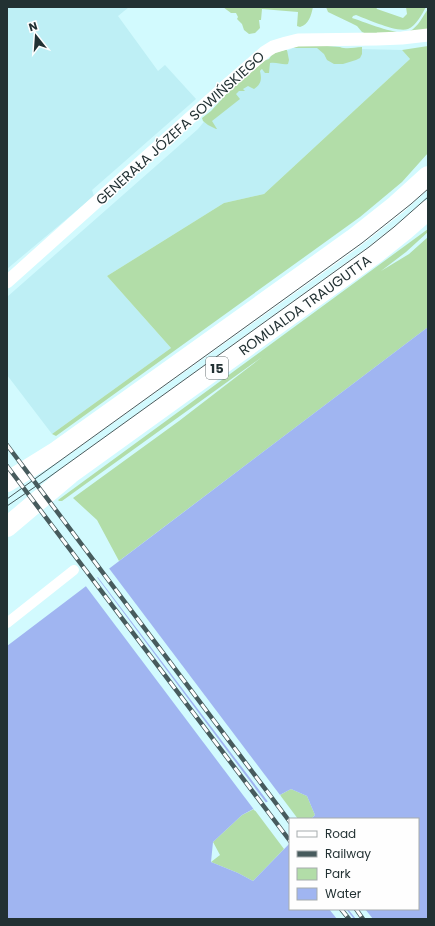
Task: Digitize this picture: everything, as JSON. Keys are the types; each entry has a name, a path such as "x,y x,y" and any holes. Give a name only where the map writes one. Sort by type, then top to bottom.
{"main road":[{"name":"ROMUALDA TRAUGUTTA","path":"7,482 57,451 341,248 396,205 428,176"},
{"name":"ROMUALDA TRAUGUTTA","path":"7,527 70,474 374,254 428,210"}],"street":[{"name":"GENERAŁA JÓZEFA SOWIŃSKIEGO","path":"7,282 229,83 273,47 298,40 370,40 402,38 428,34"},
{"path":"7,623 74,570"}],"shaded area":[{"path":"7,7 129,7 118,16 158,71 165,65 196,99 92,190 94,196 7,269"},
{"path":"299,47 402,50 410,59 264,194 224,203 107,276 171,348 52,434 7,375 7,297 198,129 207,118 280,54"}],"green space":[{"path":"223,7 313,7 308,22 300,27 297,26 298,12 262,9 261,20 259,20 260,28 255,33 249,34 244,30 242,24 237,19 238,17 236,13 231,13"},
{"path":"326,7 376,7 377,9 403,18 407,14 406,7 426,7 416,23 408,29 403,30 356,15 352,18 390,31 405,32 410,31 415,27 428,9 428,29 416,34 369,35 362,32 357,26 328,12"},
{"path":"301,44 346,48 362,47 362,54 360,58 356,60 343,64 334,64 327,60 324,54 317,48 293,48"},
{"path":"428,46 428,153 402,182 360,217 56,436 52,434 171,348 107,276 224,203 264,194 410,59 402,50"},
{"path":"287,50 289,60 288,64 270,63 269,73 265,73 262,69 260,71 260,83 254,89 248,86 243,89 245,91 239,91 236,94 240,99 212,121 217,129 203,121 202,118 211,111 232,88 263,61 269,59 273,53"},
{"path":"428,229 428,232 406,252 381,271 409,254 428,237 428,327 119,561 97,520 73,498 179,421 262,357 62,501 58,500"},
{"path":"291,789 307,796 315,815 312,818 297,818 280,795"},
{"path":"254,809 284,849 253,881 211,862 220,855 213,842 242,815"}],"water":[{"path":"428,327 428,919 7,919 7,646"}],"pier":[{"path":"108,567 281,797 269,803 97,576"},
{"path":"96,576 267,804 255,811 85,585"},
{"path":"330,910 347,910 354,919 337,919"},
{"path":"349,910 366,910 373,919 356,919"}],"tram line":[{"path":"7,499 362,243 428,189"},
{"path":"7,506 369,247 428,197"}],"railway":[{"path":"7,445 289,821"},
{"path":"7,466 289,840"},
{"path":"342,910 349,919"},
{"path":"357,910 363,919"}]}
